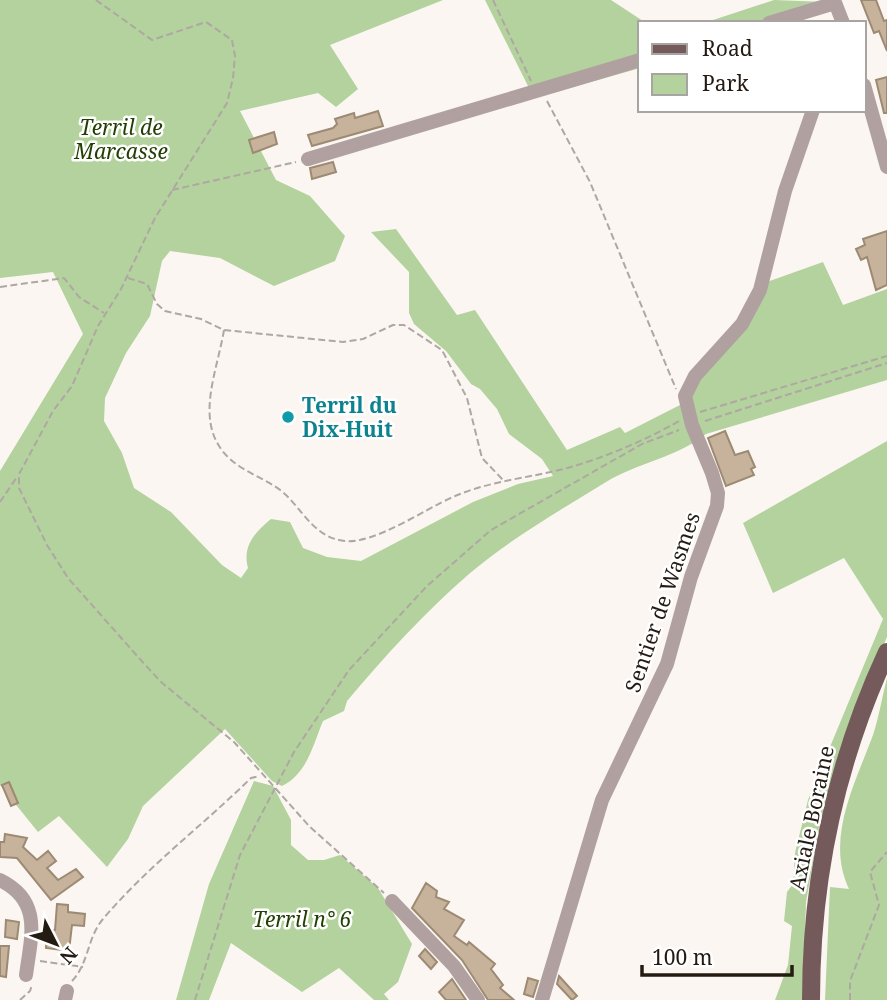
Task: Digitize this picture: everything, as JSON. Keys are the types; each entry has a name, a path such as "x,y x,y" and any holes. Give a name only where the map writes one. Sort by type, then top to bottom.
{"main road":[{"name":"Axiale Boraine","path":"811,1000 813,923 825,836 850,744 887,652"}],"street":[{"path":"775,21 834,2 840,21"},
{"path":"308,159 638,61"},
{"path":"866,92 887,167"},
{"path":"685,396 695,376 741,324 760,290 785,191 812,112"},
{"name":"Sentier de Wasmes","path":"542,1000 598,811 613,774 667,664 691,578 717,506 718,493 712,472 691,420 685,396"},
{"path":"0,880 18,893 32,915 34,924 26,975"},
{"path":"392,901 454,966 478,1000"}],"path":[{"path":"0,502 19,474 53,411 72,386 105,314 127,278 171,191 227,103 235,56 232,40 206,22 152,40 96,0"},
{"path":"493,0 535,91 552,108 590,182 676,389 685,396"},
{"path":"171,191 308,159"},
{"path":"0,288 64,278 79,297 105,314"},
{"path":"127,278 147,284 157,304 165,311 201,319 224,330 343,342 363,339 393,325 404,325 442,350 467,398 482,458 504,481"},
{"path":"224,330 208,404 209,427 216,444 229,460 276,486 307,522 320,532 347,542 375,535 485,484 571,467 610,454 691,420 887,356"},
{"path":"195,1000 240,855 294,752 349,670 385,628 457,557 491,530 569,483 691,420 887,365"},
{"path":"19,474 19,488 47,545 68,578 161,682 212,722 310,827 392,901"},
{"path":"66,995 67,985 84,967 96,928 143,875 251,778 261,775"},
{"path":"850,1000 850,981 879,905 870,872 887,852"},
{"path":"28,960 84,967"},
{"path":"20,1000 30,991 32,981 26,975"}],"green space":[{"name":"Terril de Marcasse","path":"0,0 443,0 330,45 358,89 336,107 318,93 240,111 276,180 310,196 345,236 335,261 274,286 220,258 170,251 162,261 150,316 126,353 105,398 104,421 122,453 134,488 171,512 222,565 241,578 248,568 247,553 251,540 271,519 290,522 303,548 327,557 361,561 473,502 518,484 553,476 542,459 509,434 497,409 480,389 471,384 446,351 414,324 409,313 409,272 371,232 396,229 457,315 475,310 567,450 620,427 625,433 680,405 761,284 823,262 843,305 887,289 887,380 706,434 683,449 618,475 553,515 485,561 421,619 347,701 344,711 323,721 308,758 291,781 282,786 272,781 225,729 143,806 128,839 107,867 59,816 38,832 0,785 0,471 83,334 53,272 0,278"},
{"path":"485,0 611,0 643,21 638,21 638,69 553,93 529,88"},
{"path":"774,0 827,2 759,21 710,21"},
{"path":"887,441 887,637 851,721 820,822 806,902 803,1000 775,1000 788,965 792,926 784,921 787,892 793,884 795,853 808,800 883,619 844,558 773,593 743,523"},
{"path":"887,678 887,1000 825,1000 830,887 849,889 842,870 841,831 851,792 875,728"},
{"name":"Terril n° 6","path":"254,781 273,786 291,820 291,845 308,860 324,860 340,855 378,888 412,944 398,982 384,994 389,1000 374,1000 339,968 302,992 231,943 209,1000 176,1000 209,884"}],"building":[{"path":"861,0 876,0 884,21 887,20 887,51 879,31 874,33"},
{"path":"887,77 887,113 884,113 876,80"},
{"path":"378,111 383,126 312,146 308,135 333,128 337,124 335,119 354,113 355,118"},
{"path":"274,132 277,144 253,153 249,140"},
{"path":"333,162 336,172 312,179 310,168"},
{"path":"887,231 887,285 876,290 867,257 861,260 856,249 865,245 863,239"},
{"path":"725,431 735,455 748,451 755,467 751,469 754,475 726,486 708,438"},
{"path":"9,782 18,803 11,806 2,785"},
{"path":"5,834 27,838 23,847 37,860 48,851 56,861 47,868 58,880 76,869 83,877 51,900 17,858 0,857 0,842 4,842"},
{"path":"426,883 437,891 436,897 449,902 444,909 464,920 454,936 467,945 469,942 495,964 491,969 503,985 500,988 514,1000 488,1000 462,960 412,908"},
{"path":"57,904 68,905 68,912 85,914 84,926 72,925 69,951 46,948 47,930 55,930"},
{"path":"6,920 19,922 17,939 5,937"},
{"path":"0,946 9,946 6,977 0,976"},
{"path":"425,949 437,962 431,969 419,956"},
{"path":"559,976 577,996 572,1000 557,984"},
{"path":"528,978 538,981 533,997 524,994"},
{"path":"452,979 466,1000 446,1000 439,992"}],"place":[{"name":"Terril du Dix-Huit","path":"288,417"}]}
